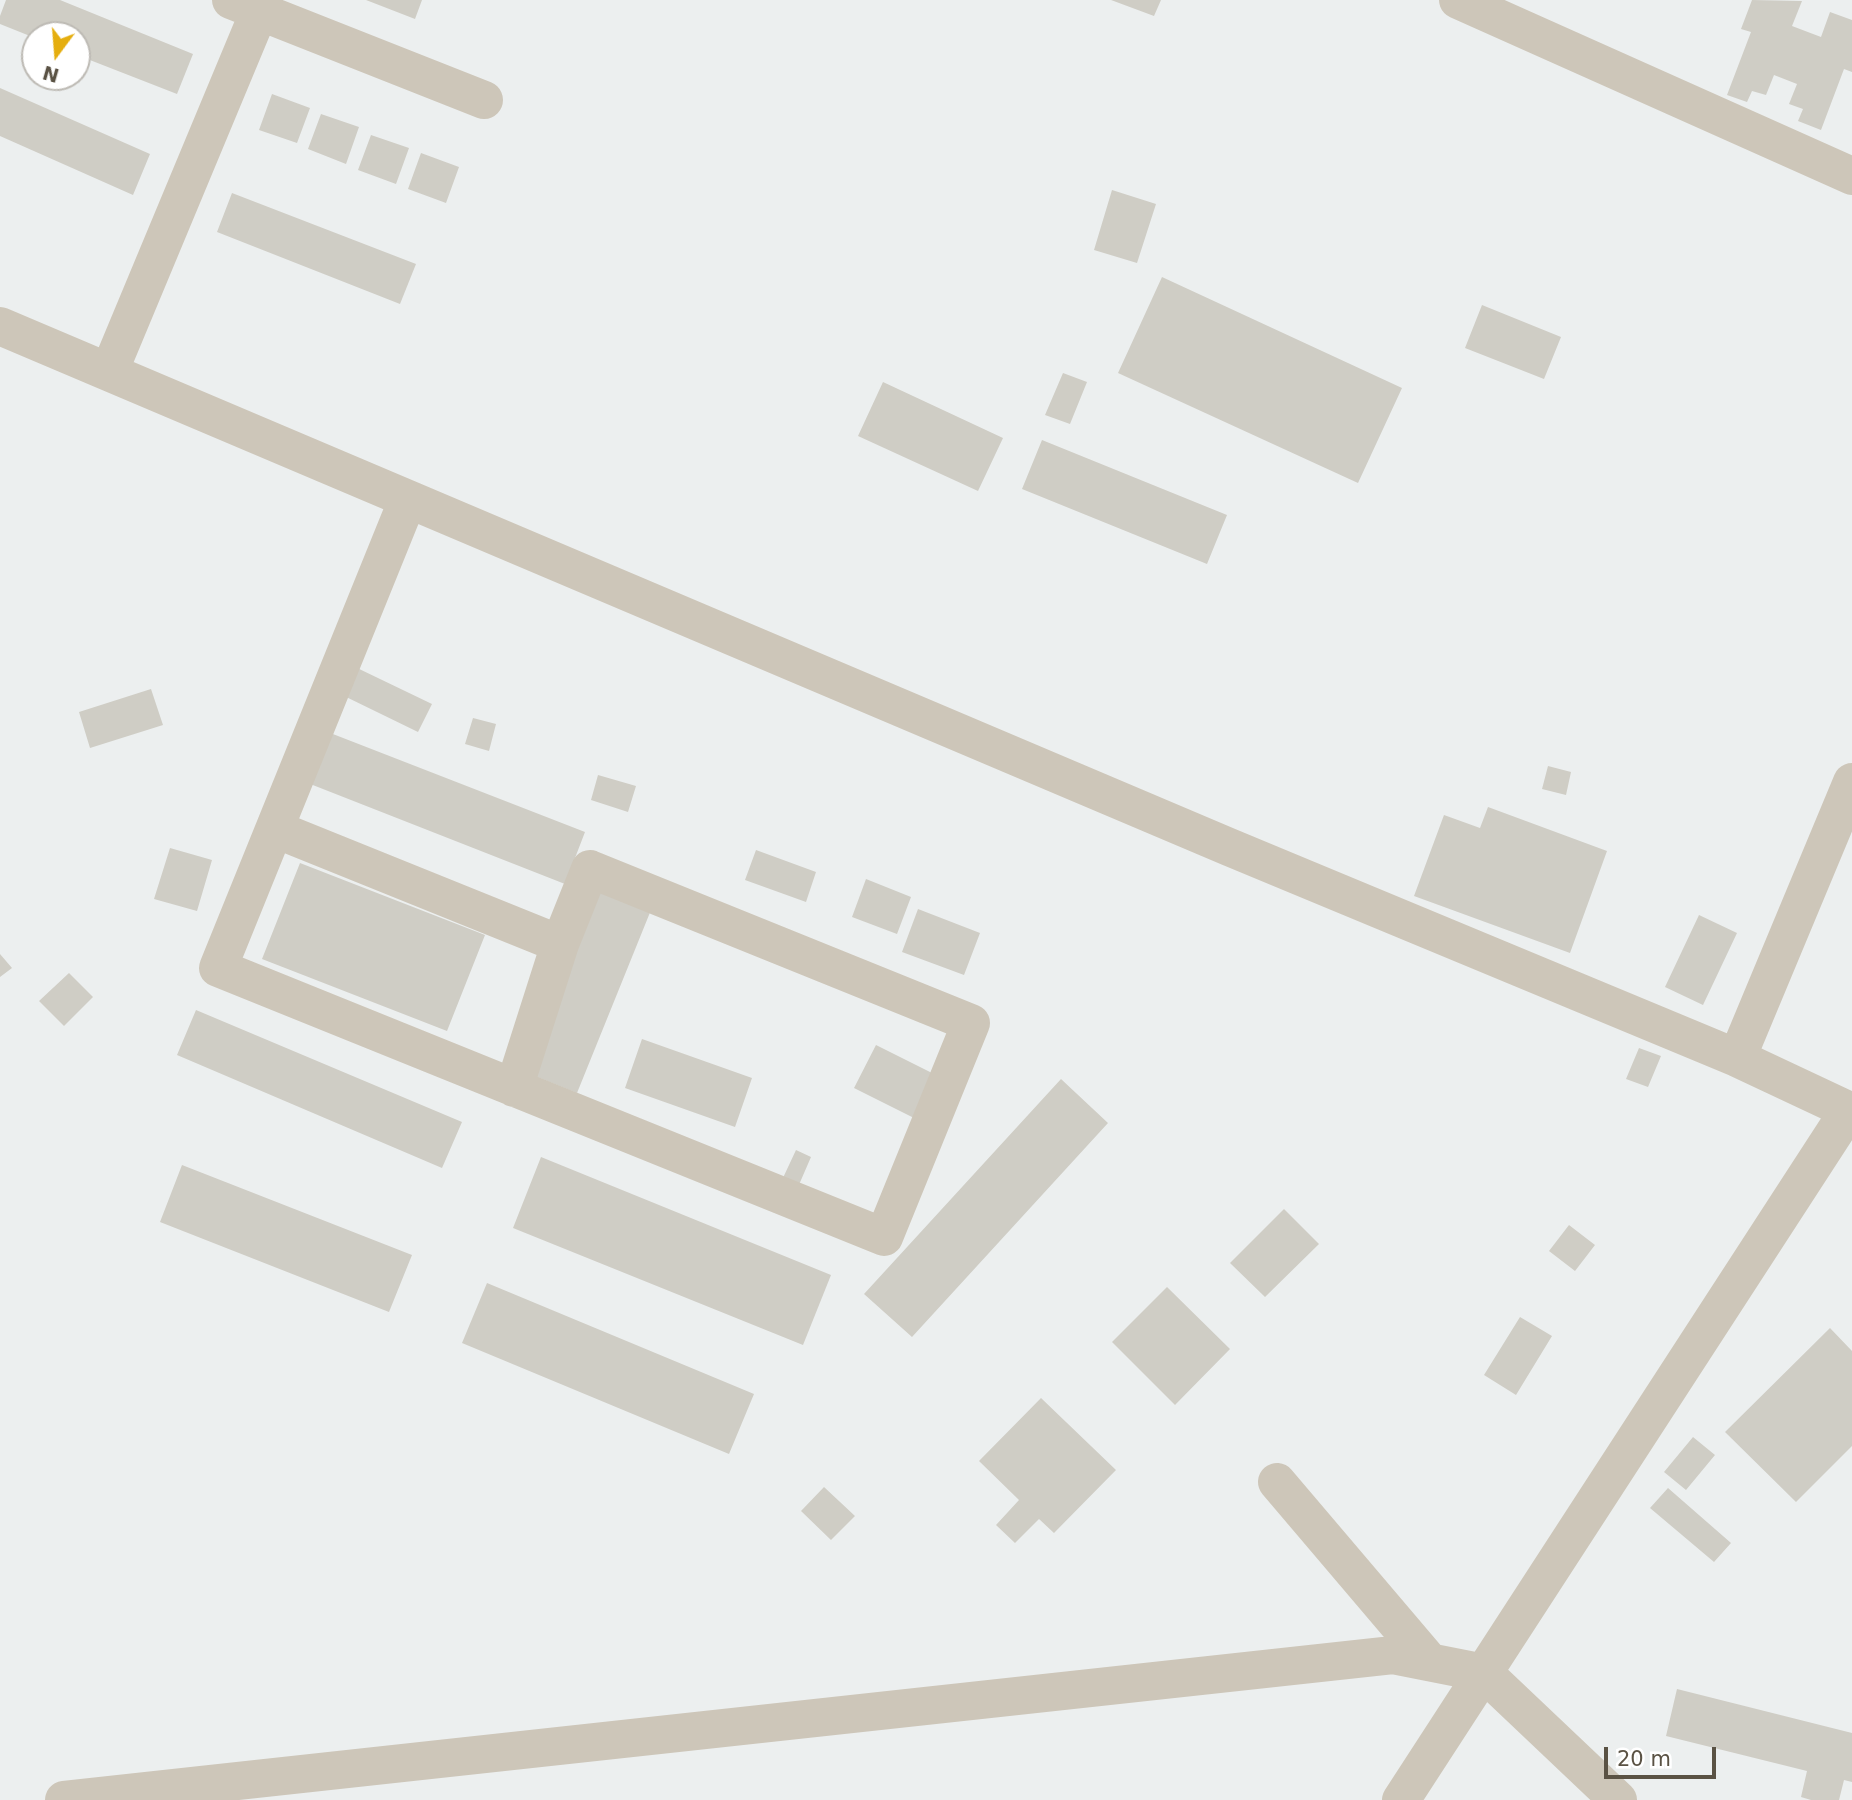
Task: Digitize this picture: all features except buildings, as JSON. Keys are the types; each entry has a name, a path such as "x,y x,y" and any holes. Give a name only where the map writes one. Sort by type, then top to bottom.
{"street":[{"path":"1458,0 1852,176"},
{"path":"110,372 251,4 484,100"},
{"path":"0,326 1737,1058 1850,1111 1401,1800"},
{"path":"408,499 218,968 514,1088 884,1237 971,1023 590,869 560,944 514,1088"},
{"path":"1737,1058 1852,782"},
{"path":"275,829 560,944"},
{"path":"1277,1482 1430,1662"},
{"path":"64,1800 1393,1655 1484,1673 1618,1800"}]}
